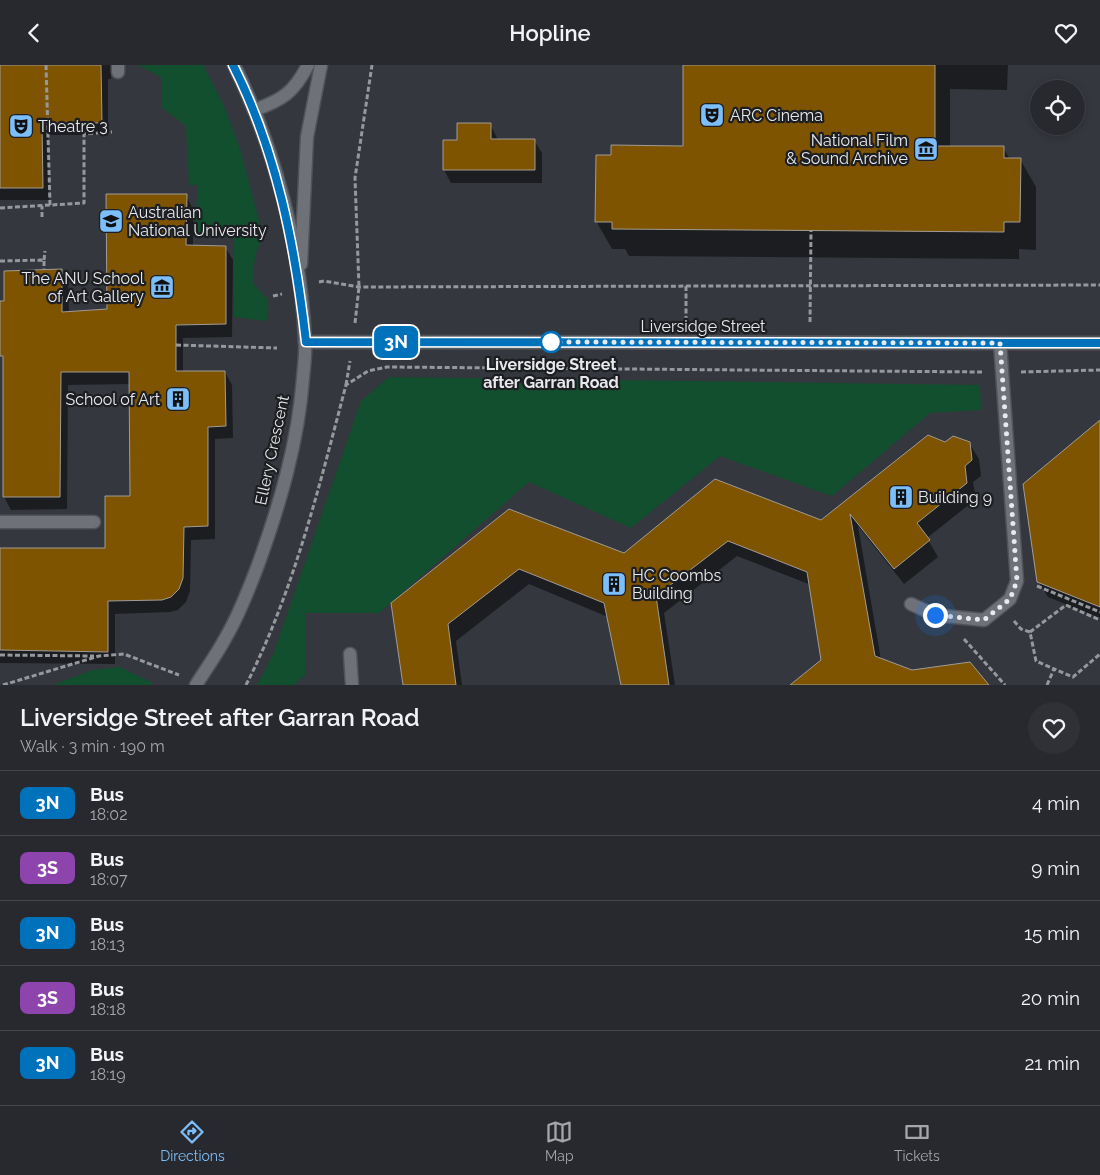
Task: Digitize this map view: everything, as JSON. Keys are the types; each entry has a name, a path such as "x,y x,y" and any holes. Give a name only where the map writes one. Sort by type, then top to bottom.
{"street":[{"name":"Ellery Crescent","path":"197,684 227,637 249,587 286,481 300,412 306,342 300,288 287,216 267,146 254,110 234,65"},
{"path":"254,110 275,103 285,96 298,82 308,65"},
{"path":"300,288 307,137 321,65"},
{"name":"Liversidge Street","path":"306,342 1100,343"},
{"path":"911,604 935,615 984,620 1010,599 1017,581 1000,343"},
{"path":"0,521 94,522"},
{"path":"350,654 352,685"}],"path":[{"path":"46,65 50,205"},
{"path":"246,685 263,651 303,546 346,385 359,287 355,178 372,65"},
{"path":"0,208 84,203 84,135 112,132"},
{"path":"42,206 42,217"},
{"path":"810,343 811,231"},
{"path":"44,269 45,251"},
{"path":"0,261 44,260"},
{"path":"359,287 1100,285"},
{"path":"686,286 686,343"},
{"path":"176,345 277,348"},
{"path":"346,385 368,371 386,367 1002,372 1100,370"},
{"path":"1035,579 1037,587 1100,612"},
{"path":"1030,632 1066,605 1100,620"},
{"path":"1002,607 1021,629 1030,632"},
{"path":"944,616 1005,685"},
{"path":"1030,632 1036,661 1073,677 1100,654"},
{"path":"0,655 99,656 124,654 197,684"},
{"path":"3,685 99,656"},
{"path":"1047,685 1054,669"}],"green space":[{"path":"138,65 203,65 224,106 240,149 263,235 257,250 253,269 254,284 268,300 267,321 234,317 233,238 194,234 198,185 189,185 186,126 162,108 161,77"},
{"path":"389,377 980,385 981,410 930,413 832,496 720,456 631,528 529,482 379,613 306,613 305,675 294,685 257,685 273,655 361,401"},
{"path":"120,667 153,683 151,685 53,685 93,670"}],"building":[{"path":"0,65 101,65 102,123 42,123 43,188 0,188"},
{"name":"National Film & Sound Archive","path":"683,65 935,65 935,146 1004,146 1004,158 1021,158 1020,222 1004,222 1004,232 612,229 612,222 595,222 596,155 611,155 611,145 683,146"},
{"path":"457,123 491,123 491,139 535,139 535,170 443,170 443,140 457,140"},
{"name":"School of Art","path":"106,194 187,194 186,245 226,246 226,324 176,325 176,371 225,371 226,426 208,427 208,526 184,527 183,578 179,589 171,597 162,600 108,601 108,652 0,650 0,548 105,548 105,496 130,496 129,372 61,372 60,497 3,497 3,356 0,356 0,301 4,301 4,271 62,269 62,312 107,309"},
{"path":"1100,420 1100,607 1037,582 1023,484"},
{"name":"HC Coombs Building","path":"928,435 945,442 953,436 970,442 972,460 965,466 967,483 917,523 930,540 894,569 850,514 875,656 912,670 970,662 989,685 790,685 821,660 807,572 728,541 656,596 669,685 621,685 604,603 519,569 448,624 456,685 403,685 391,603 509,509 624,553 715,479 821,520"}],"bus line":[{"name":"3N","path":"233,65 254,110 267,146 287,216 300,288 306,342 1100,343"}],"place":[{"name":"ARC Cinema","path":"712,115"},
{"name":"Theatre 3","path":"21,126"},
{"name":"National Film & Sound Archive","path":"926,149"},
{"name":"Australian National University","path":"111,221"},
{"name":"The ANU School of Art Gallery","path":"162,287"},
{"name":"Liversidge Street after Garran Road","path":"551,342"},
{"name":"School of Art","path":"178,399"},
{"name":"Building 9","path":"901,497"},
{"name":"HC Coombs Building","path":"614,584"}],"route":[{"path":"551,342 1000,343 1017,581 1010,599 984,620 935,615"}]}
